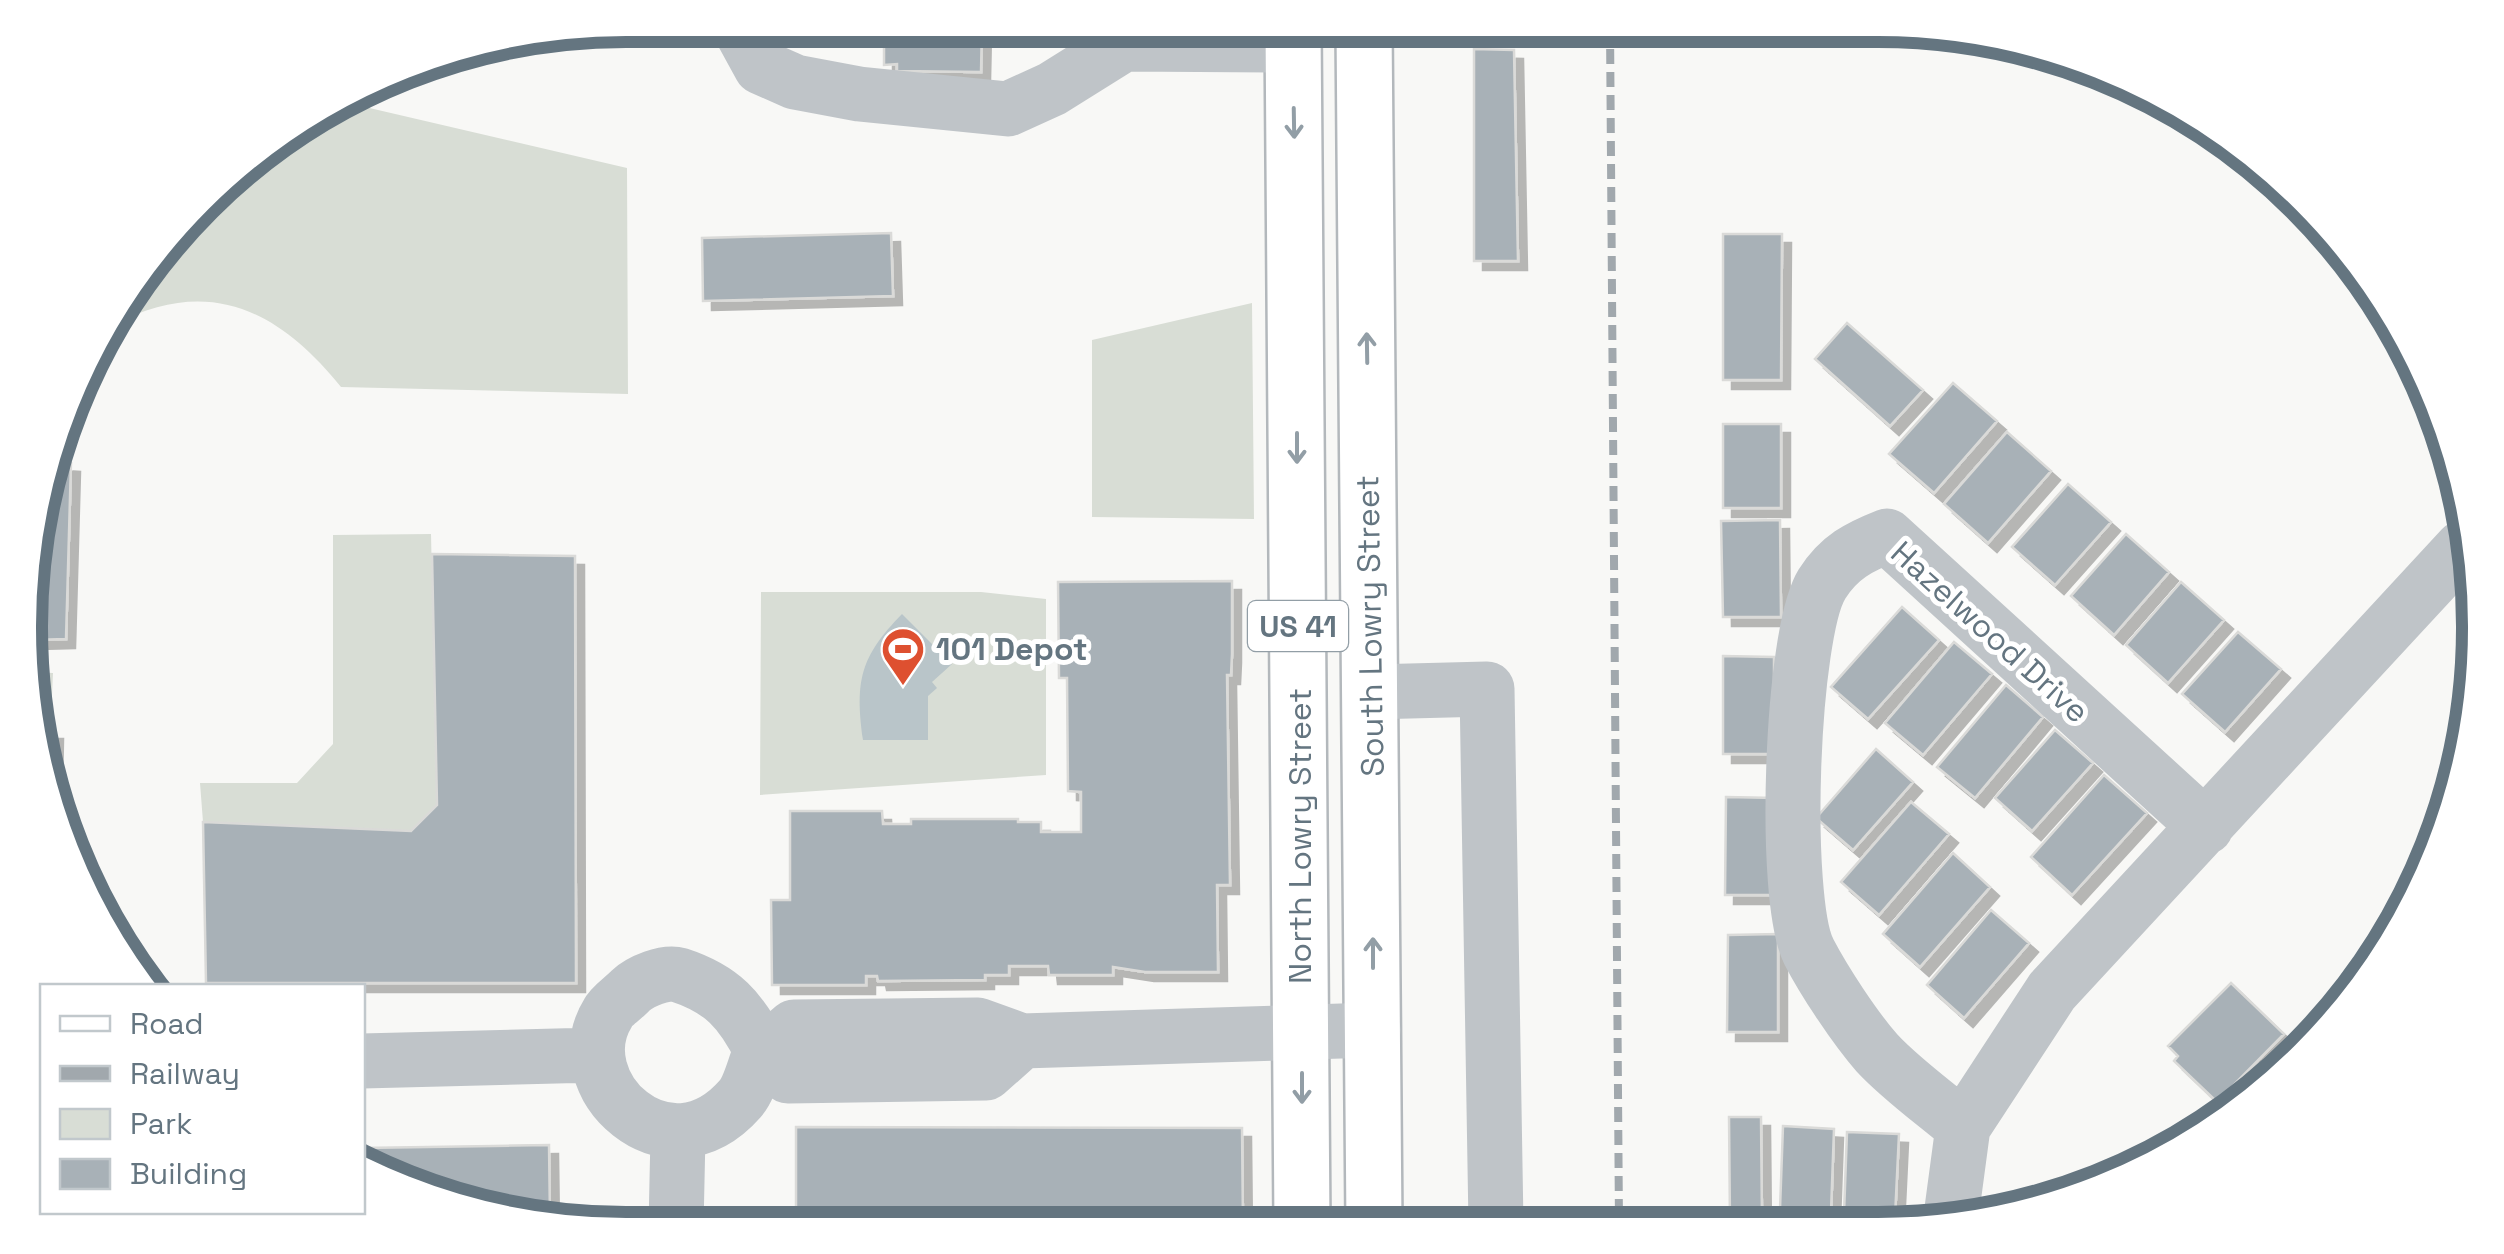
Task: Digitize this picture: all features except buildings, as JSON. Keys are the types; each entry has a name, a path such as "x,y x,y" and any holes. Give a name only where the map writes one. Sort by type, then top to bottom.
{"main road":[{"name":"North Lowry Street","path":"1293,42 1302,1212"},
{"name":"South Lowry Street","path":"1364,42 1374,1212"}],"street":[{"path":"748,42 761,66 795,82 859,94 1008,109 1052,89 1114,42"},
{"name":"Hazelwood Drive","path":"1964,1127 1877,1052 1807,949 1792,856 1794,796 1805,642 1820,586 1851,550 1887,536 2206,828"},
{"path":"1953,1206 1964,1127 2052,991 2456,554"},
{"path":"1371,692 1486,689 1496,1212"},
{"path":"764,1050 744,1014 702,982 671,973 637,985 608,1013 596,1055 613,1098 640,1122 678,1135 711,1122 742,1098 764,1050 794,1028 978,1025 1022,1041 1373,1030"},
{"path":"365,1061 596,1055"},
{"path":"676,1212 678,1135"}],"green space":[{"path":"362,106 627,168 628,394 341,387 292,337 239,308 210,302 147,310 132,317 163,271 214,214 271,163"},
{"path":"1252,303 1254,519 1092,517 1092,340"},
{"path":"431,534 437,805 411,831 203,822 200,783 297,783 333,744 333,535"},
{"name":"101 Depot","path":"761,592 981,592 1046,599 1046,775 760,795"},
{"path":"45,673 53,673 51,717 48,703"}],"shaded area":[{"path":"902,614 952,664 932,682 937,688 928,696 928,740 863,740 860,701 864,671 877,644"}],"railway":[{"path":"1610,42 1619,1212"}],"place":[{"name":"101 Depot","path":"903,687"}]}
